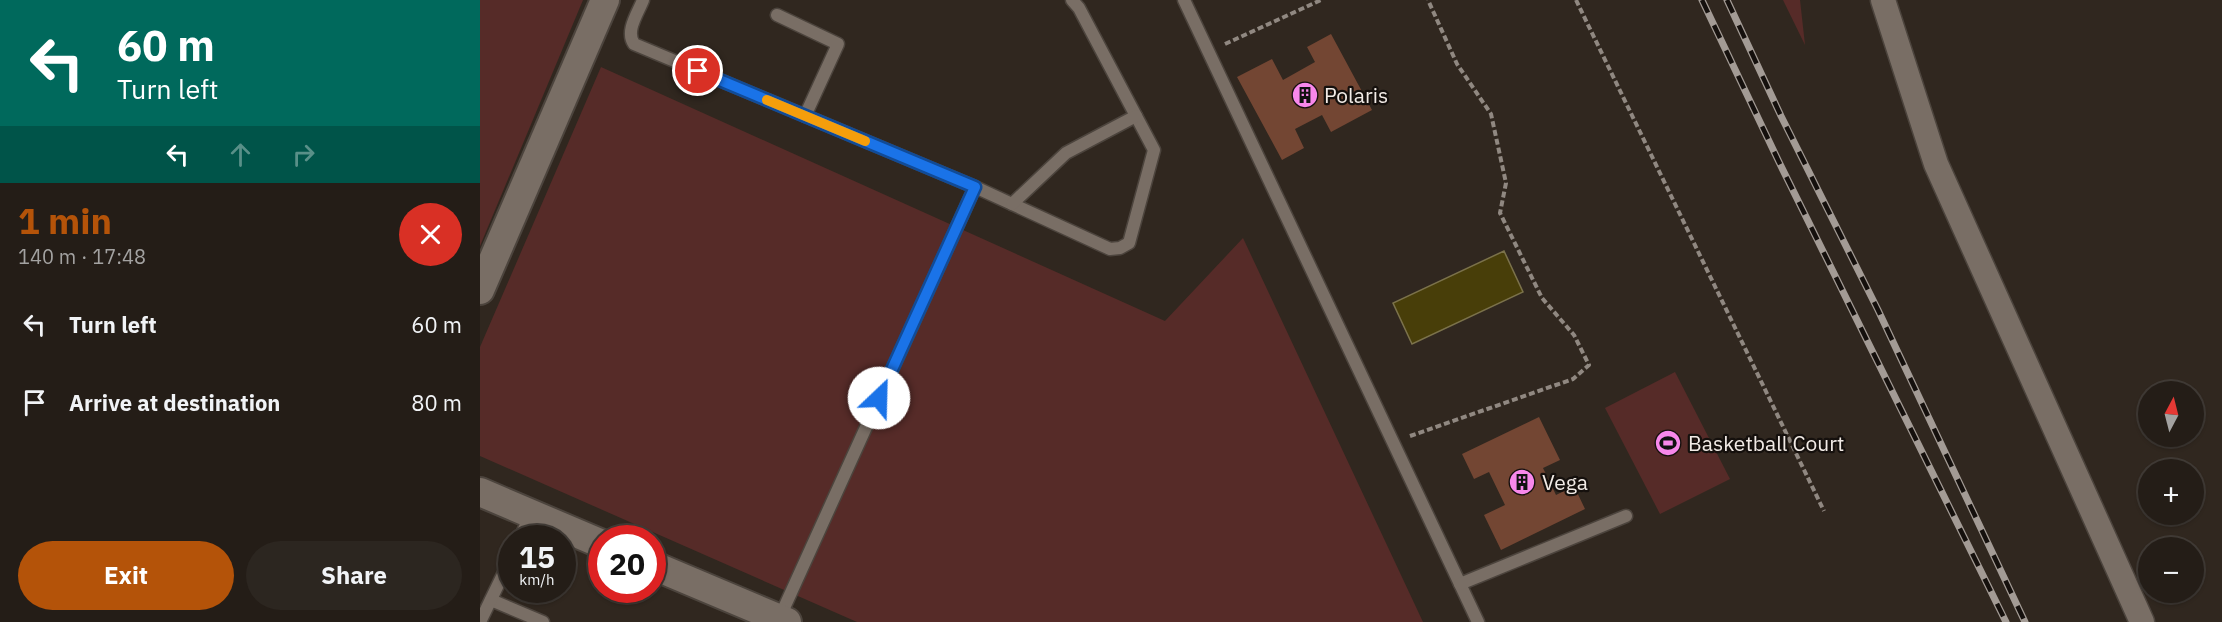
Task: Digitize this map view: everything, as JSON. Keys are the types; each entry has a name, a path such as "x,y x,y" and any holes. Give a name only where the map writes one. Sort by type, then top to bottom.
{"street":[{"path":"480,290 605,0"},
{"path":"1883,0 1936,164 2142,622"},
{"path":"480,492 525,525"},
{"path":"666,571 783,620"}],"lane":[{"path":"644,0 630,32 634,44 975,187 1110,249 1120,248 1129,243 1154,150 1079,8 1072,0"},
{"path":"1184,0 1478,622"},
{"path":"777,15 838,44 805,116"},
{"path":"1012,204 1066,153 1136,116"},
{"path":"783,620 975,187"},
{"path":"1460,584 1626,516"},
{"path":"480,622 498,585"},
{"path":"491,600 543,622"}],"path":[{"path":"1208,52 1321,0"},
{"path":"1393,442 1516,397 1573,379 1589,365 1574,335 1542,298 1500,213 1506,183 1491,114 1457,64 1428,0"},
{"path":"1576,0 1824,511"}],"shaded area":[{"path":"480,0 583,0 480,246"},
{"path":"1783,0 1800,0 1805,45"},
{"path":"601,67 1165,321 1243,238 1423,622 857,622 666,538 666,525 637,525 480,456 480,347"},
{"path":"1504,251 1523,292 1412,344 1393,303"},
{"name":"Basketball Court","path":"1675,372 1730,479 1660,514 1605,408"}],"building":[{"name":"Polaris","path":"1331,34 1372,110 1331,132 1322,115 1295,129 1304,148 1282,160 1237,77 1272,59 1283,80 1315,62 1307,47"},
{"name":"Vega","path":"1539,417 1560,460 1543,468 1556,495 1574,486 1585,509 1501,550 1484,515 1505,505 1489,472 1474,479 1462,454"}],"railway":[{"path":"1702,0 1779,162 2006,622"},
{"path":"1727,0 1781,116 1878,310 2025,622"}],"slow traffic":[{"path":"767,100 865,141"}],"place":[{"name":"Polaris","path":"1305,95"},
{"name":"Basketball Court","path":"1668,443"},
{"name":"Vega","path":"1522,482"}],"route":[{"path":"698,71 975,187 879,398"}]}
